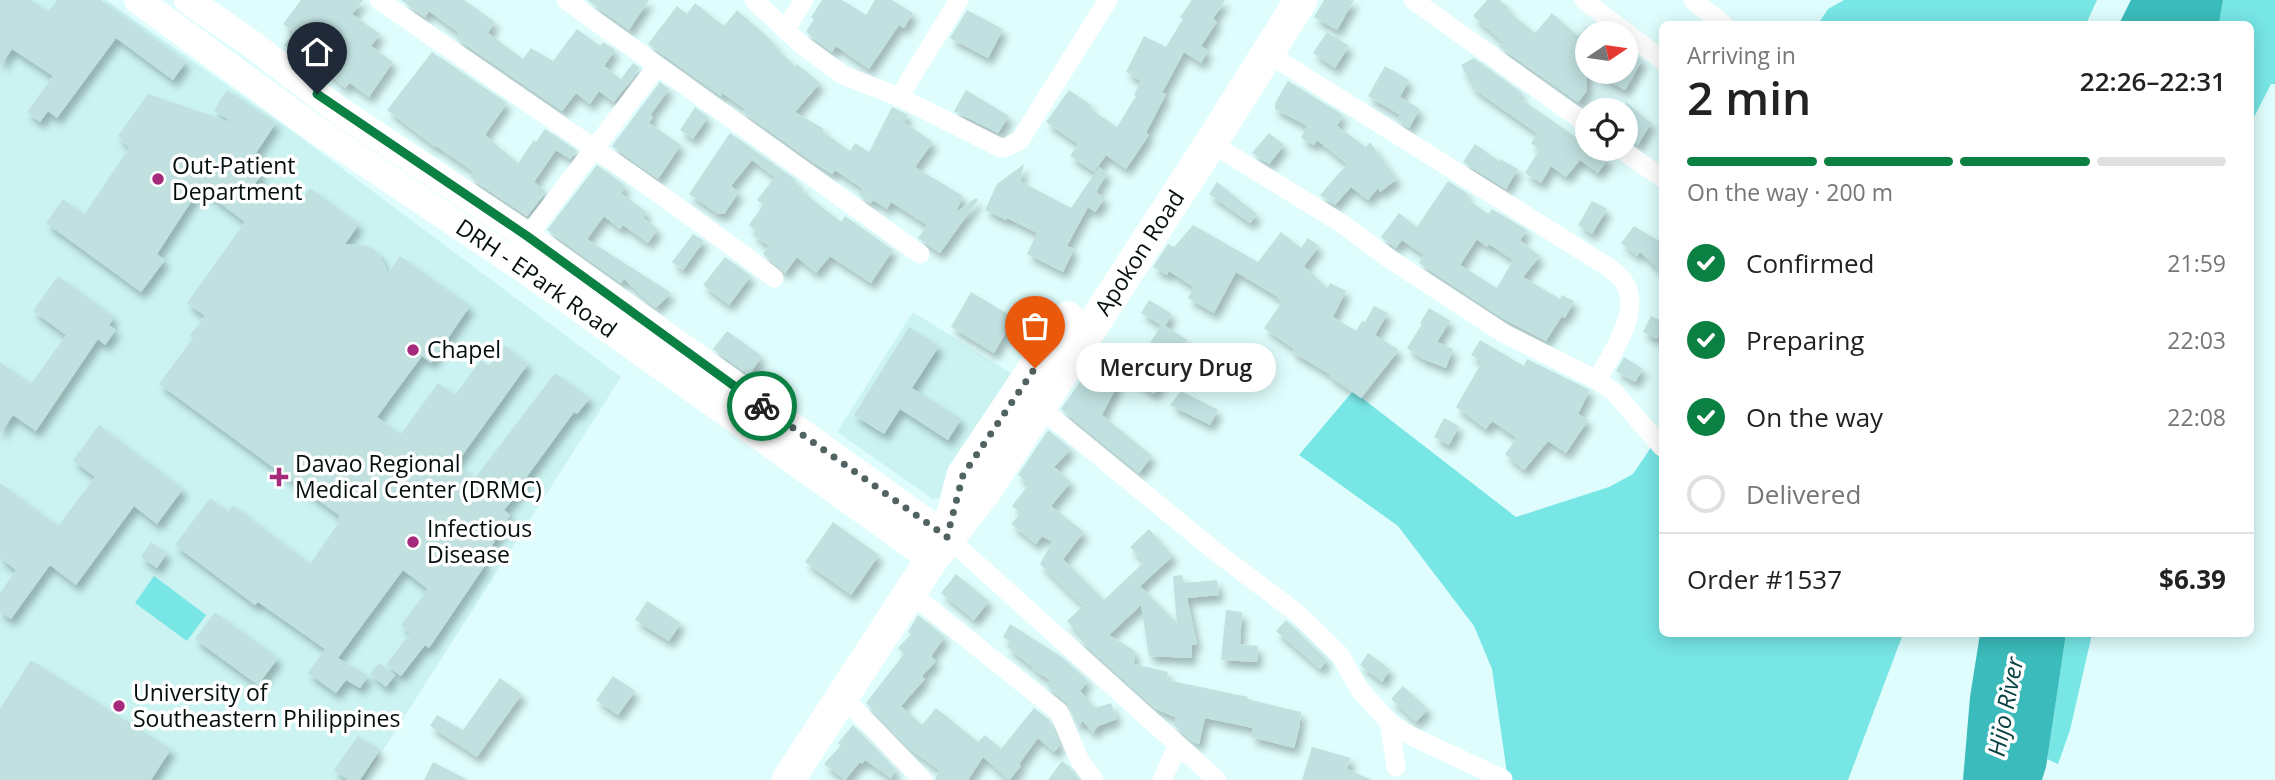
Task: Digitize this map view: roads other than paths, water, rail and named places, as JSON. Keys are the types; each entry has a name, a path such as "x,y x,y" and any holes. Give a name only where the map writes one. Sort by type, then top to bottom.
{"highway":[{"name":"Apokon Road","path":"939,548 963,475 1185,146 1278,0"},
{"name":"Apokon Road","path":"788,780 939,548 985,491 1301,0"}],"main road":[{"name":"DRH - EPark Road","path":"138,0 315,129 939,548"},
{"name":"DRH - EPark Road","path":"188,0 334,107 527,236 939,548"}],"street":[{"path":"379,0 594,151 681,208 774,278"},
{"path":"566,0 920,254"},
{"path":"754,0 821,62 843,75 899,97 1001,148 1020,140 1108,0"},
{"path":"785,30 804,0"},
{"path":"899,97 959,0"},
{"path":"1413,0 1575,115"},
{"path":"1584,0 1659,58"},
{"path":"1693,0 1719,21"},
{"path":"1267,53 1608,267 1622,279 1629,290 1627,321 1597,380"},
{"path":"510,260 657,66"},
{"path":"1211,143 1341,223 1505,334 1597,380 1614,392 1659,444"},
{"path":"1638,161 1659,176"},
{"path":"1038,406 1216,552 1297,613 1340,655 1360,690 1389,722 1407,734 1503,779"},
{"path":"939,548 1217,780"},
{"path":"910,593 1059,712 1080,761 1094,780"},
{"path":"842,696 923,780"},
{"path":"1389,722 1396,766"},
{"path":"1162,780 1178,745"}],"water":[{"path":"2131,0 2223,0 2220,21 2120,21"},
{"name":"Hijo River","path":"1980,637 2066,637 2042,780 1963,780 1970,697"}],"place":[{"name":"Out-Patient Department","path":"158,179"},
{"name":"Chapel","path":"413,350"},
{"name":"Mercury Drug","path":"1035,368"},
{"name":"Davao Regional Medical Center (DRMC)","path":"279,477"},
{"name":"Infectious Disease","path":"413,542"},
{"name":"University of Southeastern Philippines","path":"119,706"}]}
